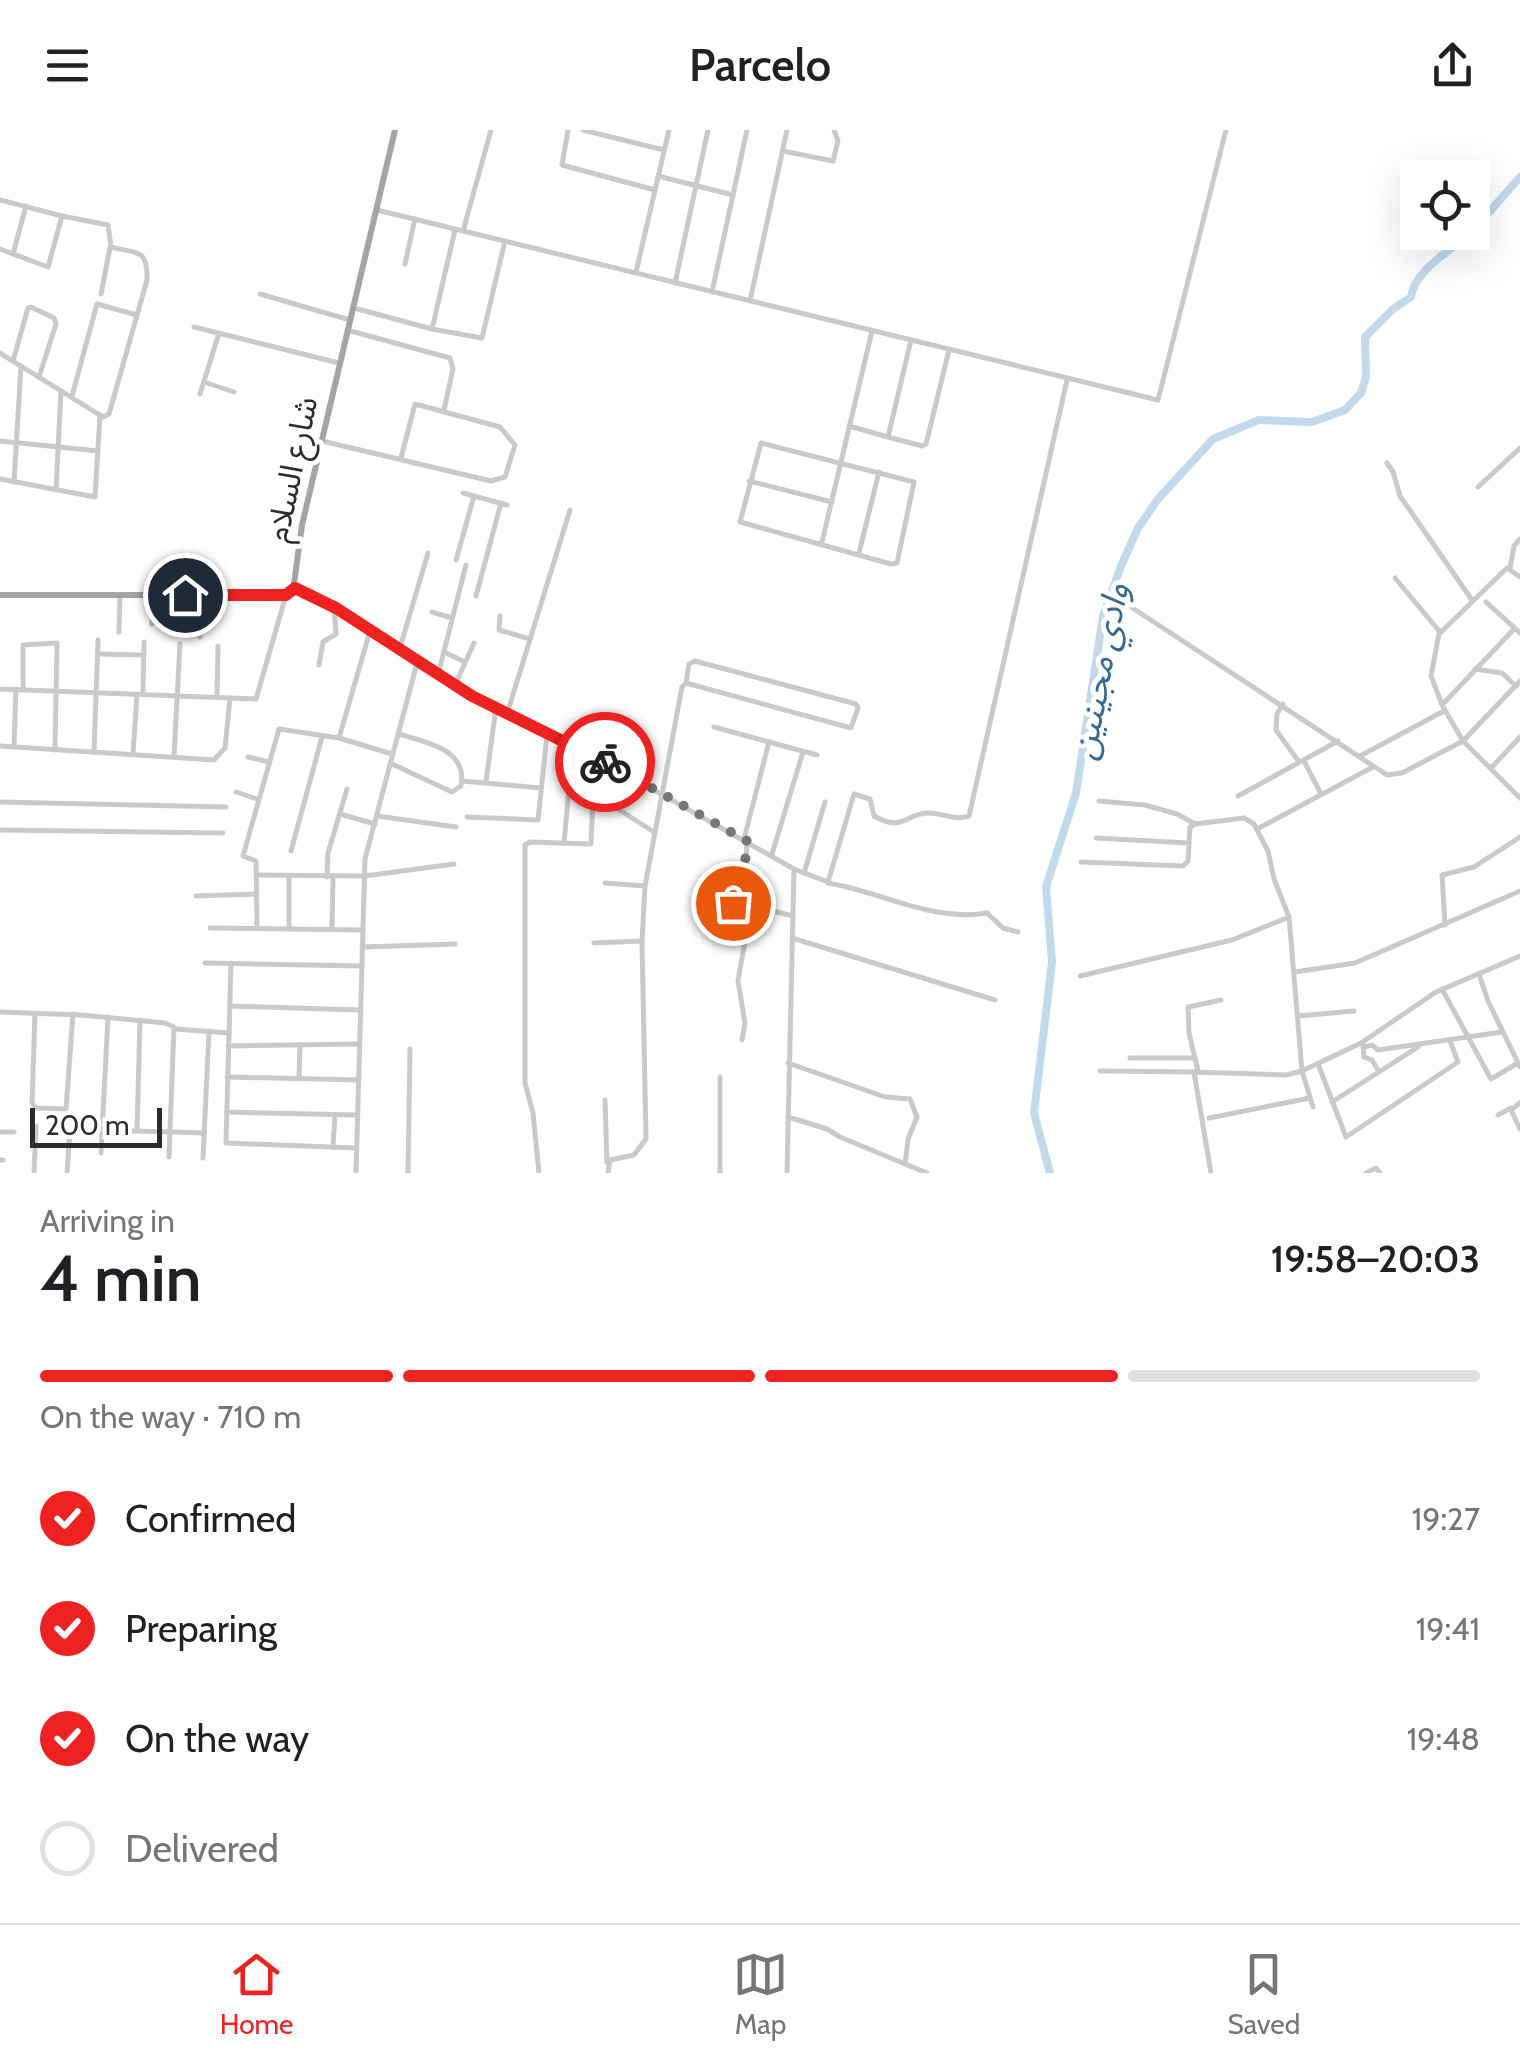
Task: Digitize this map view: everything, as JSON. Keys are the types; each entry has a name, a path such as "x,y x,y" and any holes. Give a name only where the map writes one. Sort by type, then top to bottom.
{"main road":[{"name":"شارع السلام","path":"286,595 295,588 300,538 395,130"},
{"path":"0,595 286,595"}],"street":[{"path":"432,329 491,130"},
{"path":"568,130 562,166 654,190"},
{"path":"583,130 664,150"},
{"path":"636,272 669,130"},
{"path":"675,282 708,130"},
{"path":"712,292 745,130"},
{"path":"778,130 785,140"},
{"path":"750,301 787,130"},
{"path":"784,151 832,161 838,140 834,130"},
{"path":"376,210 1158,400 1226,130"},
{"path":"658,176 733,195"},
{"path":"0,200 108,225 110,247 101,294"},
{"path":"13,254 26,206"},
{"path":"0,249 48,267 62,216"},
{"path":"405,264 415,219"},
{"path":"352,308 482,338 505,241"},
{"path":"0,353 100,415 109,414 148,280 145,257 110,247"},
{"path":"260,294 350,320"},
{"path":"71,397 98,304 137,315"},
{"path":"12,361 29,307 46,312 56,324 39,377"},
{"path":"194,327 339,363"},
{"path":"347,330 450,358 453,369 444,410"},
{"path":"822,542 872,330"},
{"path":"200,394 219,333"},
{"path":"888,437 911,340"},
{"path":"849,426 926,444 950,350"},
{"path":"14,482 21,366"},
{"path":"826,882 852,795 870,799 873,815 887,822 908,822 925,812 963,819 968,816 1068,379"},
{"path":"204,382 234,392"},
{"path":"56,490 61,391"},
{"path":"322,441 496,481 505,477 515,448 510,435 500,427 412,405 401,458"},
{"path":"0,480 95,496 100,415"},
{"path":"0,441 98,451"},
{"path":"761,443 841,462 915,483 894,564 740,522 761,443"},
{"path":"1478,486 1520,448"},
{"path":"1387,464 1400,496 1472,600"},
{"path":"859,553 878,472"},
{"path":"750,481 832,502"},
{"path":"463,493 504,504 476,596"},
{"path":"456,560 474,496"},
{"path":"507,714 570,510"},
{"path":"1520,540 1514,546 1510,568 1440,632 1430,676 1463,741 1520,798"},
{"path":"399,650 428,553"},
{"path":"445,556 482,570"},
{"path":"438,675 466,564"},
{"path":"1510,568 1520,577"},
{"path":"1395,578 1440,632"},
{"path":"295,588 334,607 455,686 597,758 804,873 932,912 971,916 987,913 1003,928 1018,932"},
{"path":"119,632 120,595"},
{"path":"152,595 152,624"},
{"path":"184,623 185,595"},
{"path":"200,637 206,595"},
{"path":"0,689 258,698 286,595"},
{"path":"1360,756 1443,708 1475,670 1518,631 1486,602"},
{"path":"1128,605 1394,776 1463,741 1518,683 1502,672 1475,670"},
{"path":"319,665 323,642 336,634 334,607"},
{"path":"432,612 452,618"},
{"path":"500,616 500,630 530,639"},
{"path":"340,738 370,631"},
{"path":"94,752 98,640"},
{"path":"14,747 23,645 56,642 55,750"},
{"path":"133,754 144,642"},
{"path":"455,686 474,643"},
{"path":"174,757 180,644"},
{"path":"217,697 218,646"},
{"path":"444,652 466,662"},
{"path":"98,654 143,655"},
{"path":"608,1170 612,1158 639,1152 646,1139 642,941 646,886 689,664 695,660 774,680 856,704 858,708 851,728 686,683"},
{"path":"356,1173 364,876 418,662"},
{"path":"0,746 214,760 225,748 230,698"},
{"path":"1283,704 1276,730 1322,794"},
{"path":"486,781 496,708"},
{"path":"714,727 817,756"},
{"path":"257,928 255,860 243,856 278,728 340,738 393,755"},
{"path":"390,763 452,792 459,789 462,781 462,768 454,757 428,743 398,734"},
{"path":"467,817 536,822 547,734"},
{"path":"291,851 322,737"},
{"path":"1490,768 1520,738"},
{"path":"1238,796 1338,741"},
{"path":"769,742 745,840 744,904 793,916"},
{"path":"564,843 573,746"},
{"path":"772,855 803,752"},
{"path":"248,757 269,762"},
{"path":"538,1173 534,1113 525,1083 525,846 530,842 590,844 597,758"},
{"path":"1257,829 1375,766"},
{"path":"462,781 542,788"},
{"path":"332,929 328,853 347,788"},
{"path":"236,792 259,799"},
{"path":"593,798 610,804 654,832"},
{"path":"1099,801 1163,810 1195,824"},
{"path":"0,802 226,808"},
{"path":"804,873 824,802"},
{"path":"340,814 456,827"},
{"path":"1081,862 1183,866 1188,862 1190,827 1195,824 1244,818 1257,829 1289,917 1302,1070 1312,1106"},
{"path":"0,830 223,833"},
{"path":"1446,925 1442,874 1474,867 1520,837"},
{"path":"1096,838 1189,842"},
{"path":"257,875 364,876 454,864"},
{"path":"787,1173 794,868"},
{"path":"288,928 289,876"},
{"path":"604,882 646,886"},
{"path":"742,1040 745,1023 738,981 744,931 730,894 732,885 743,884"},
{"path":"1295,972 1355,963 1520,891"},
{"path":"196,896 257,894"},
{"path":"1080,976 1232,940 1289,917"},
{"path":"210,928 362,930"},
{"path":"792,938 995,1000"},
{"path":"594,943 642,941"},
{"path":"362,948 455,944"},
{"path":"1100,1071 1286,1075 1362,1045 1442,989 1520,956"},
{"path":"206,963 361,966"},
{"path":"231,963 225,1141 356,1148"},
{"path":"1442,989 1491,1078 1519,1065 1479,974"},
{"path":"1210,1173 1188,1007 1220,1000"},
{"path":"230,1006 360,1010"},
{"path":"0,1012 108,1017 165,1023 174,1029 229,1033"},
{"path":"1298,1016 1354,1012"},
{"path":"35,1013 32,1104 36,1108 66,1109 73,1014"},
{"path":"101,1153 108,1017"},
{"path":"136,1132 140,1020"},
{"path":"170,1157 174,1029"},
{"path":"203,1158 208,1032"},
{"path":"1362,1045 1378,1050 1502,1032"},
{"path":"1318,1064 1343,1134 1350,1136 1458,1062 1450,1041"},
{"path":"228,1046 359,1044"},
{"path":"1332,1102 1424,1044"},
{"path":"299,1078 300,1045"},
{"path":"1362,1045 1364,1057 1372,1060 1378,1072"},
{"path":"408,1173 410,1049"},
{"path":"1372,1060 1378,1056 1378,1050"},
{"path":"1130,1058 1195,1058"},
{"path":"1180,1059 1181,1072"},
{"path":"788,1063 884,1098 910,1099 917,1117 908,1139 905,1164"},
{"path":"720,1076 720,1173"},
{"path":"227,1077 358,1080"},
{"path":"1208,1118 1310,1098"},
{"path":"606,1100 608,1170"},
{"path":"1498,1115 1520,1103"},
{"path":"1512,1108 1520,1129"},
{"path":"226,1112 357,1115"},
{"path":"334,1148 335,1115"},
{"path":"788,1116 927,1173"},
{"path":"34,1173 36,1126"},
{"path":"103,1130 204,1134"},
{"path":"67,1173 70,1131"},
{"path":"0,1132 14,1132"},
{"path":"1366,1173 1376,1168 1380,1173"}],"waterway":[{"name":"وادي مجينين","path":"1490,211 1520,177"},
{"name":"وادي مجينين","path":"1050,1173 1034,1113 1052,962 1046,887 1076,793 1103,616 1121,566 1138,528 1158,499 1213,439 1259,420 1312,422 1345,410 1361,393 1366,377 1365,337 1411,297 1419,278 1450,250"}],"way so far":[{"path":"605,762 747,841 743,884 730,888 733,903"}],"route":[{"path":"185,595 286,595 295,588 336,608 472,696 605,762"}]}
